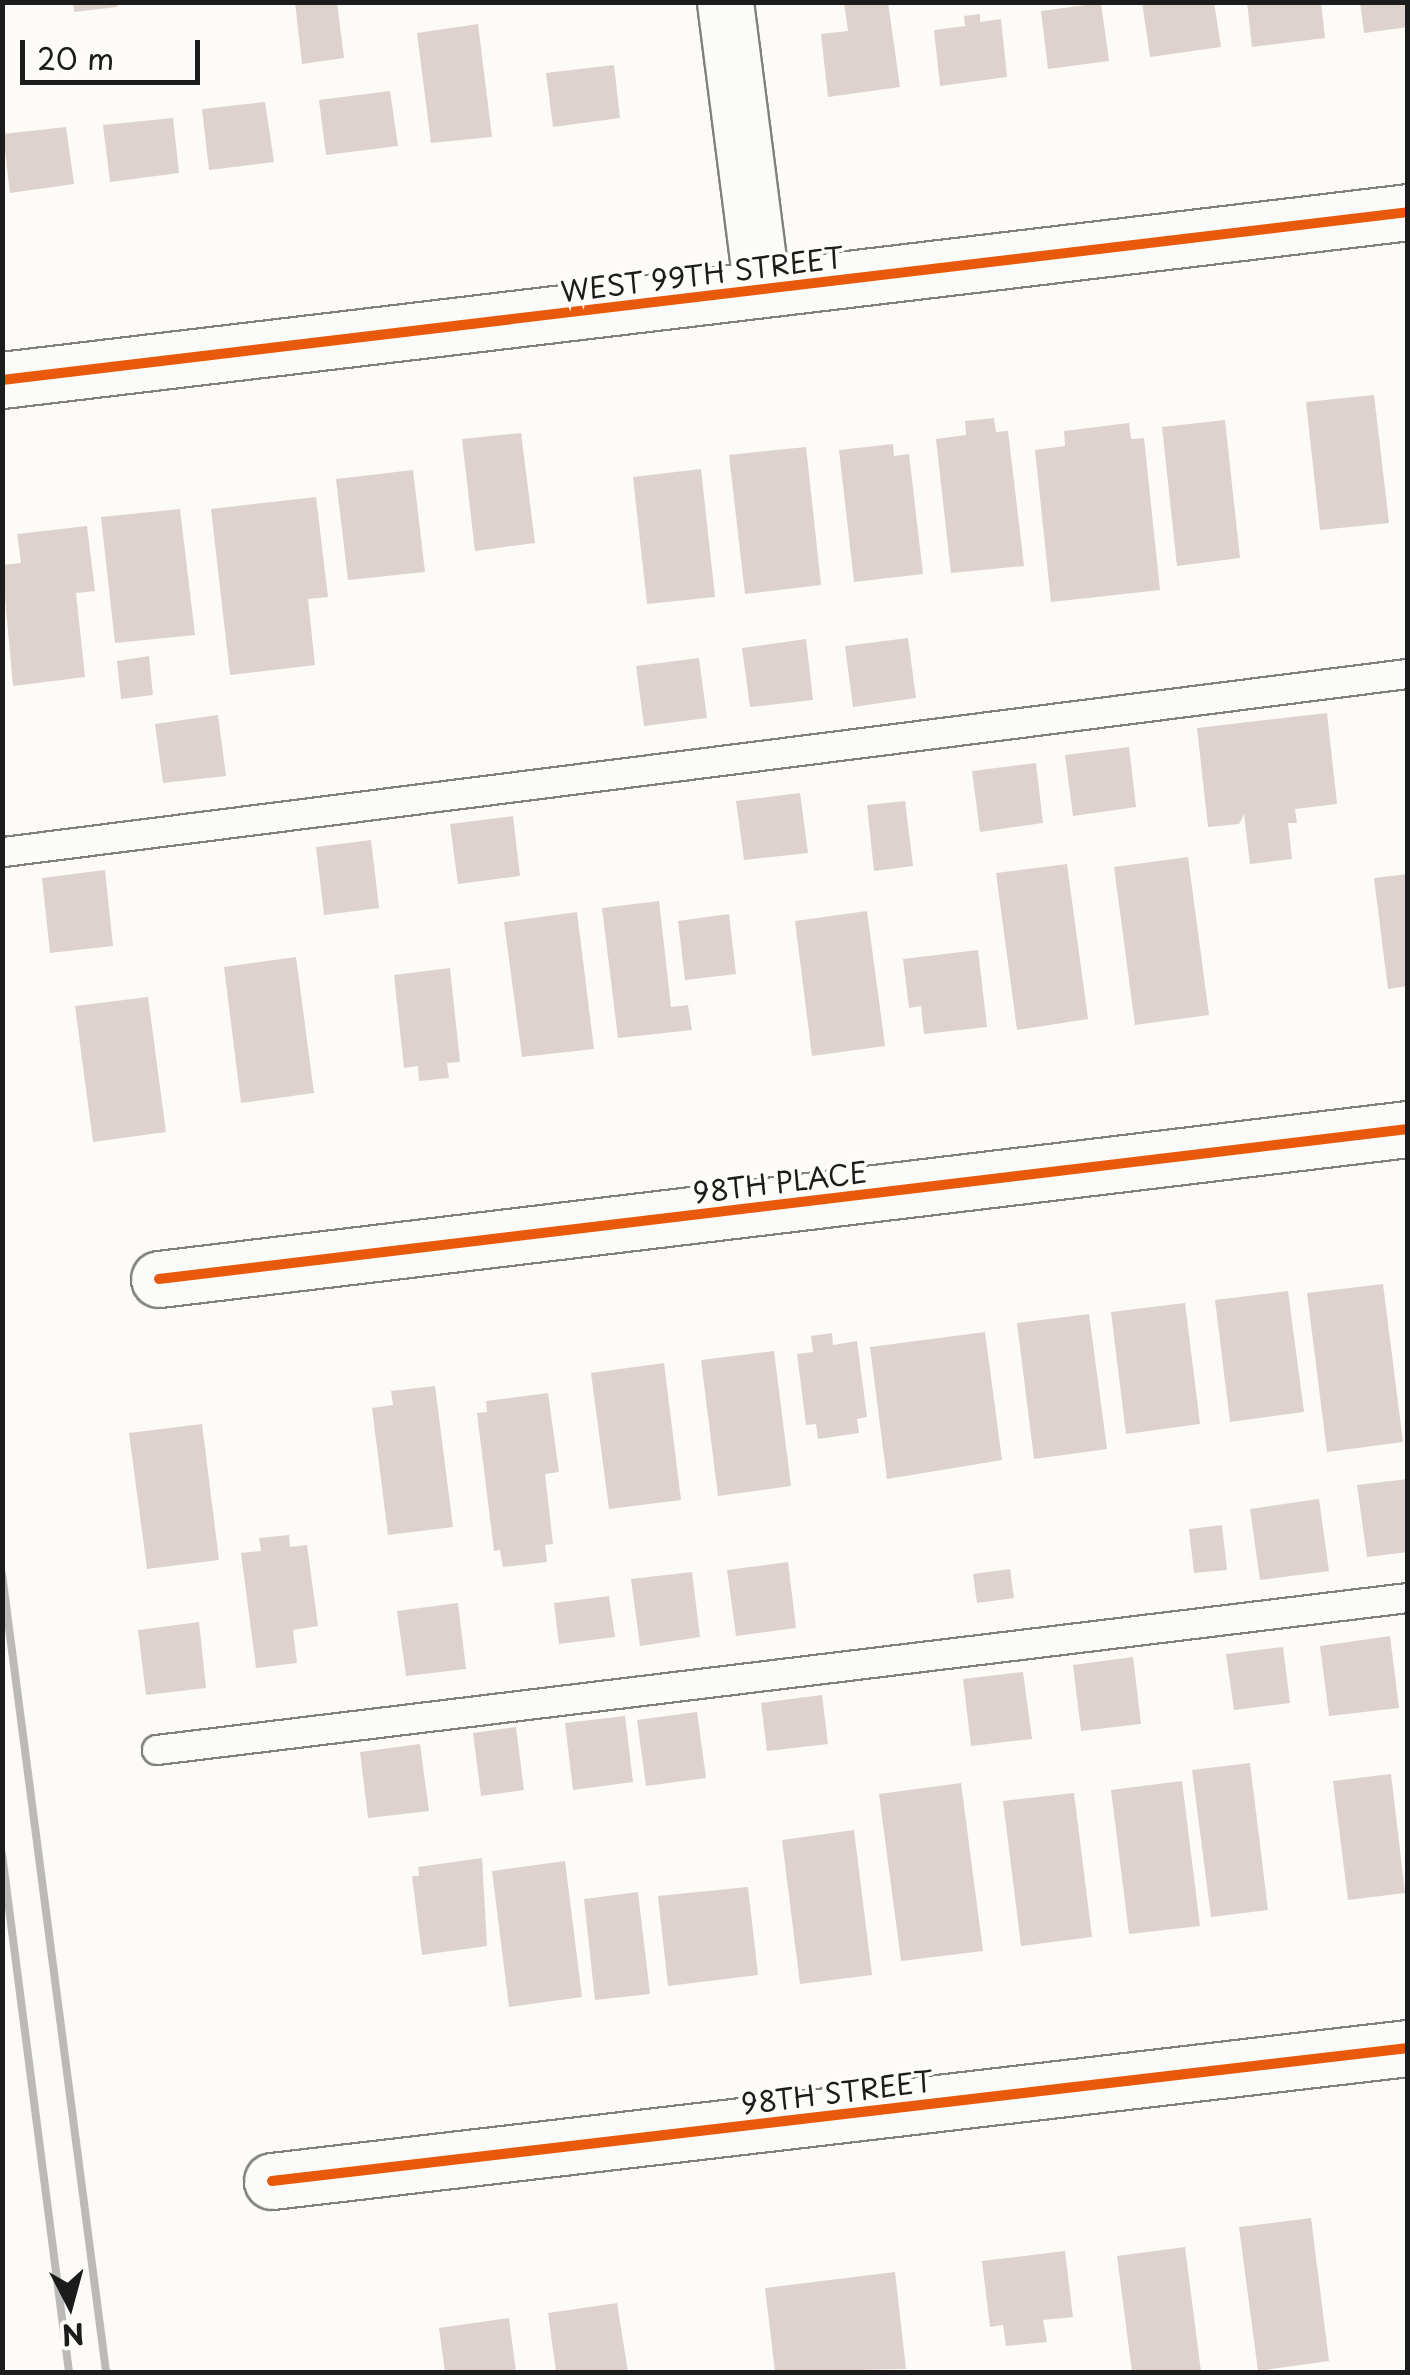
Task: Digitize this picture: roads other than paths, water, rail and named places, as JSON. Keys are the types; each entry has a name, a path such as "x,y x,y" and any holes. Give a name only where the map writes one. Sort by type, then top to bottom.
{"street":[{"path":"725,2 762,289"},
{"name":"WEST 99TH STREET","path":"2,380 1408,212"},
{"name":"98TH PLACE","path":"159,1279 1408,1129"},
{"name":"98TH STREET","path":"272,2181 1408,2048"}],"lane":[{"path":"4,852 1408,674"},
{"path":"157,1750 1408,1598"}],"railway":[{"path":"2,1574 106,2372"},
{"path":"2,1854 69,2372"}]}
